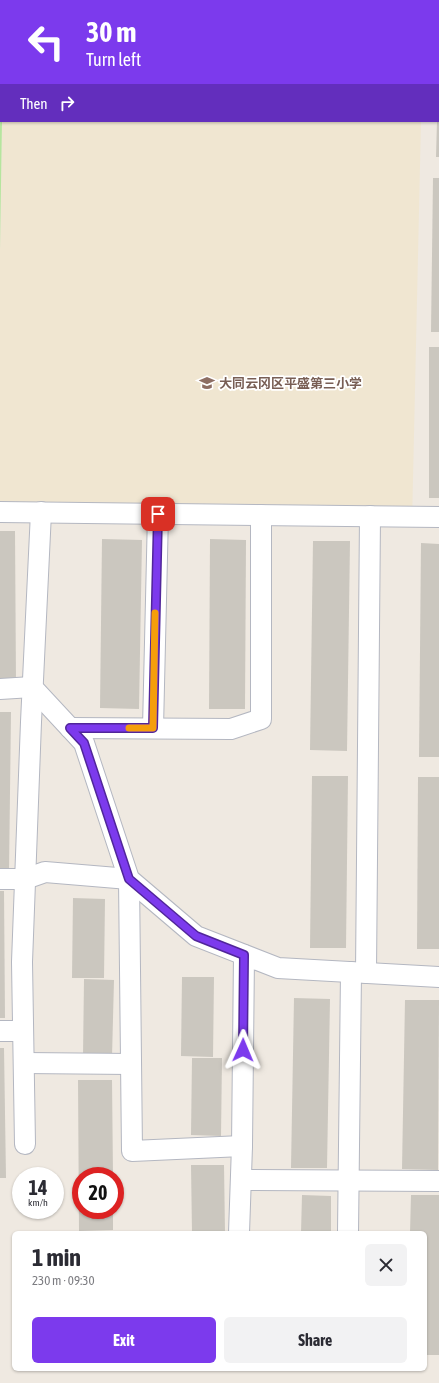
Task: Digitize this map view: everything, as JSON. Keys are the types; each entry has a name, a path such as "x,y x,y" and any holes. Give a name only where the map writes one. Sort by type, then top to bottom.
{"lane":[{"path":"0,512 439,517"},
{"path":"25,1144 22,962 32,687 41,512"},
{"path":"153,728 158,514"},
{"path":"70,728 231,728 261,719 261,515"},
{"path":"348,1231 358,972 370,516"},
{"path":"0,688 32,687 84,743 129,879 132,1151 242,1146"},
{"path":"0,878 25,879 45,872 129,879 196,936 278,968 439,977"},
{"path":"240,1231 244,955"},
{"path":"0,1031 23,1031"},
{"path":"24,1063 131,1064"},
{"path":"241,1180 439,1181"}],"shaded area":[{"name":"大同云冈区平盛第三小学","path":"2,122 421,122 412,524 0,517 0,249"}],"green space":[{"path":"0,122 2,122 0,249"}],"building":[{"path":"437,122 439,122 439,157 436,157"},
{"path":"433,178 439,178 439,332 431,332"},
{"path":"429,347 439,347 439,498 429,498"},
{"path":"0,531 15,531 16,685 0,685"},
{"path":"102,539 142,540 139,709 100,708"},
{"path":"210,539 246,540 245,709 209,709"},
{"path":"313,541 350,541 347,751 310,750"},
{"path":"421,543 439,544 439,757 419,757"},
{"path":"0,712 11,712 9,872 0,872"},
{"path":"312,776 348,776 346,948 310,948"},
{"path":"418,777 439,777 439,949 417,949"},
{"path":"0,891 4,891 5,1018 0,1018"},
{"path":"73,898 105,899 104,978 72,978"},
{"path":"182,977 214,977 213,1057 181,1056"},
{"path":"84,979 114,980 112,1057 83,1057"},
{"path":"294,998 330,999 327,1168 291,1168"},
{"path":"405,1000 439,1000 438,1170 402,1169"},
{"path":"0,1048 4,1048 6,1178 0,1178"},
{"path":"192,1058 222,1058 221,1136 191,1135"},
{"path":"78,1080 112,1080 113,1167 79,1167"},
{"path":"191,1165 224,1165 225,1231 192,1231"},
{"path":"302,1195 331,1196 331,1231 301,1231"},
{"path":"411,1195 439,1195 439,1355 427,1355 427,1231 410,1231"},
{"path":"79,1219 113,1219 113,1230 79,1231"}],"slow traffic":[{"path":"129,728 153,728 155,613"}],"place":[{"name":"大同云冈区平盛第三小学","path":"207,383"}],"route":[{"path":"158,514 153,728 70,728 84,743 129,879 196,936 244,955 243,1050"}]}
